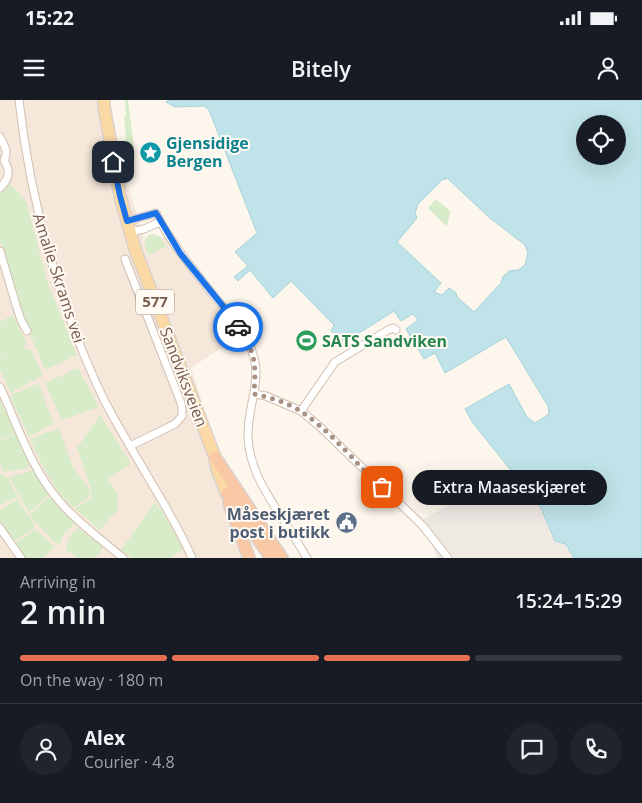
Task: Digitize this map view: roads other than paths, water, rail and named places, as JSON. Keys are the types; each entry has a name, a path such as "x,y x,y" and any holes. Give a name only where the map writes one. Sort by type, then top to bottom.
{"highway":[{"path":"215,457 282,558"},
{"path":"228,494 229,502 249,558"},
{"path":"228,494 271,558"}],"main road":[{"name":"Sandviksveien","path":"104,100 116,179 128,227 215,457 217,469 228,494"},
{"name":"Sandviksveien","path":"110,100 110,141"}],"street":[{"name":"Amalie Skrams vei","path":"19,100 37,213 58,286 80,346 114,418 186,544 192,558"},
{"path":"0,137 6,152 6,158 2,161 6,164 8,175 6,182 0,188"},
{"path":"128,227 156,213 180,253 231,316 247,340 253,352 256,372 248,436 252,464 265,492 307,558"},
{"path":"128,227 144,229 160,222"},
{"path":"0,252 18,313 27,331"},
{"path":"125,259 182,409 181,418 175,424 130,446"},
{"path":"301,411 335,362 388,330 393,328 396,330"},
{"path":"0,387 32,460 52,493 77,520 124,558"},
{"path":"254,394 271,398 301,411 319,426 422,525 448,558"},
{"path":"0,528 21,558"}],"water":[{"path":"168,100 642,100 642,558 574,558 566,544 555,541 541,508 473,423 465,409 509,384 527,417 535,423 549,414 548,406 506,337 445,373 435,353 424,359 406,329 418,320 413,314 401,321 394,311 345,342 331,331 334,325 291,281 273,298 250,270 238,281 234,277 248,266 235,252 257,233 209,110 204,106 175,107 166,102","holes":["447,178 491,219 525,245 528,253 525,265 518,270 509,271 503,277 501,283 474,312 449,288 442,295 434,292 441,283 397,242 417,218 415,213 418,204 443,179"]}],"place":[{"name":"Gjensidige Bergen","path":"150,152"},
{"name":"SATS Sandviken","path":"306,341"},
{"name":"Extra Maaseskjæret","path":"382,487"},
{"name":"Måseskjæret post i butikk","path":"346,523"}]}
